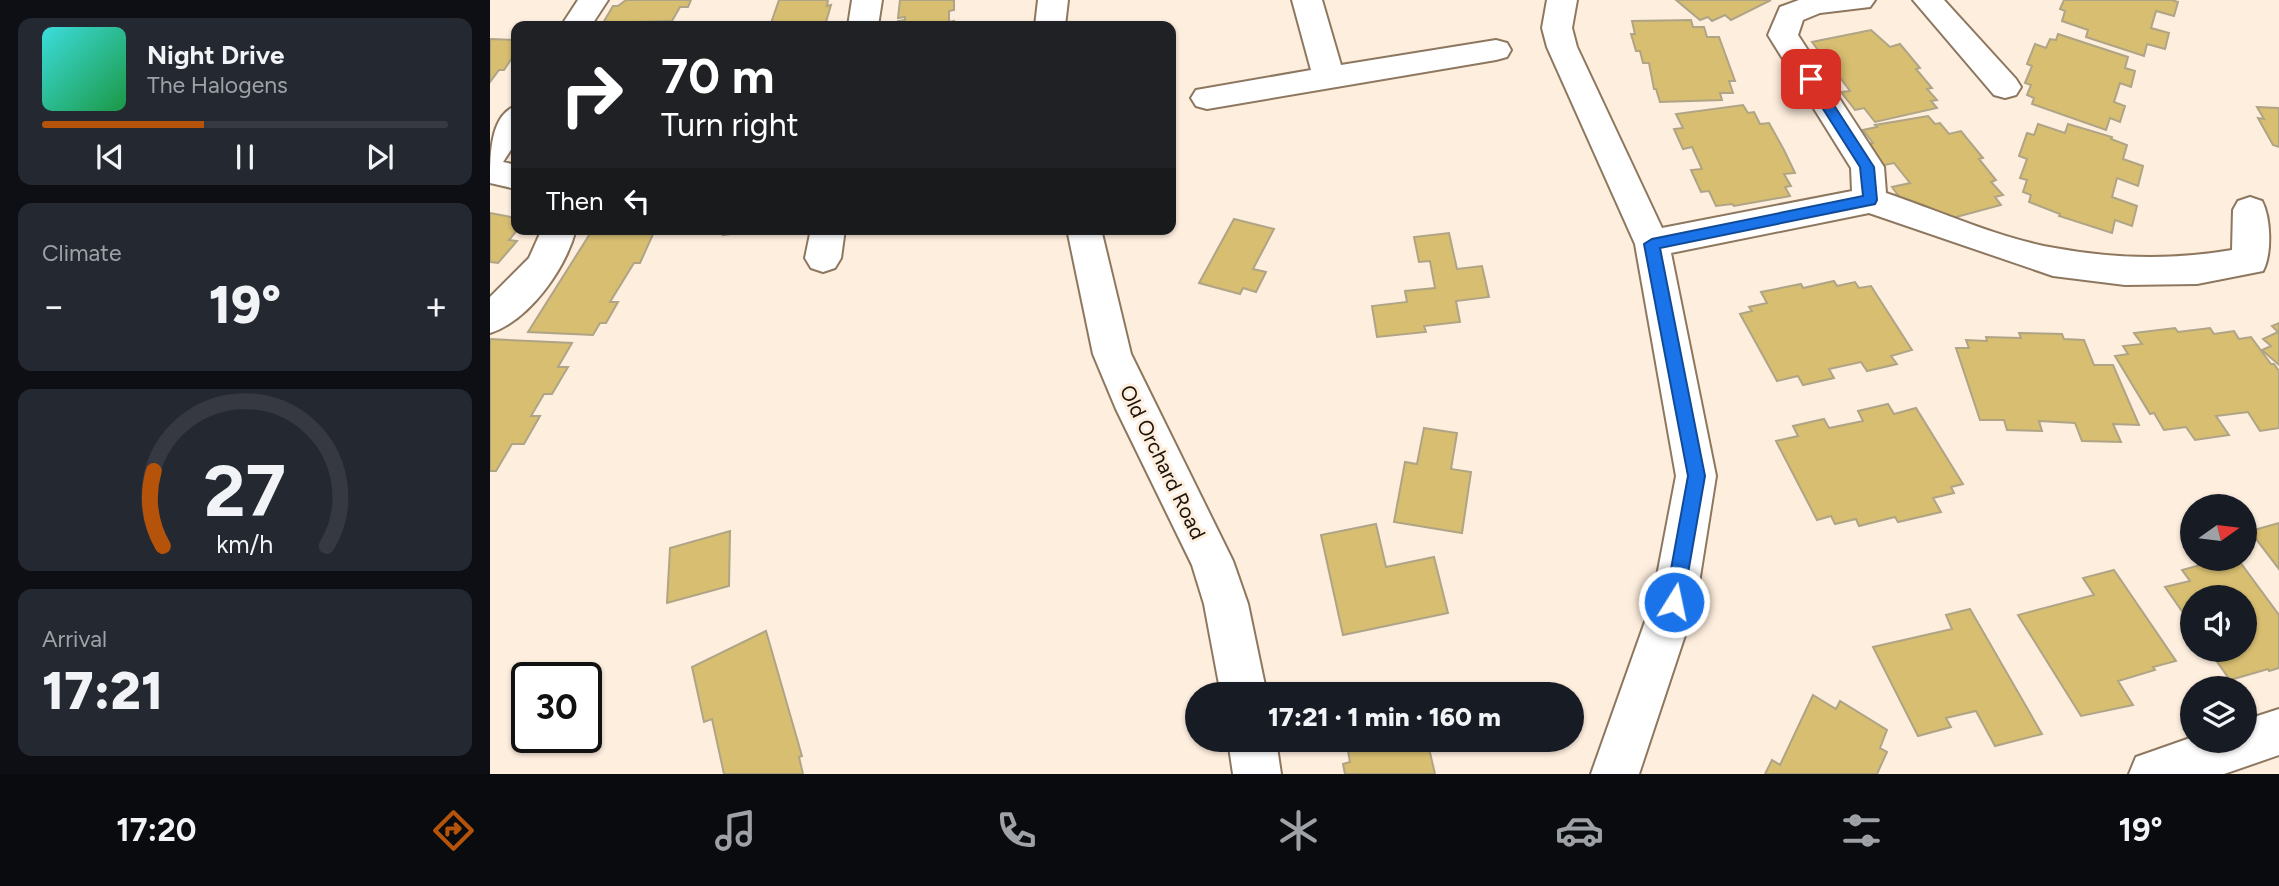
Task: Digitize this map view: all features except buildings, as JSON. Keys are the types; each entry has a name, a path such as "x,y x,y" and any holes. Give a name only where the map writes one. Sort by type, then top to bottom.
{"street":[{"path":"579,21 593,0"},
{"path":"864,21 867,0"},
{"path":"1051,21 1053,0"},
{"path":"1307,0 1329,78"},
{"path":"1562,0 1557,28 1562,47 1652,244 1696,476 1674,602 1615,774"},
{"path":"1860,0 1816,4 1790,14 1783,35 1867,167 1870,200"},
{"path":"1928,0 2005,87"},
{"path":"1207,98 1496,50"},
{"path":"490,156 511,124"},
{"path":"490,171 511,176"},
{"path":"1652,244 1870,200 2053,262 2125,271 2197,270 2250,261 2250,210"},
{"path":"490,318 530,284 547,261 557,235"},
{"name":"Old Orchard Road","path":"1085,235 1112,354 1136,409 1212,561 1226,604 1241,682"},
{"path":"2153,774 2279,732"},
{"path":"1254,752 1257,774"}],"route":[{"path":"1674,602 1696,476 1652,244 1870,200 1867,167 1811,79"}]}
